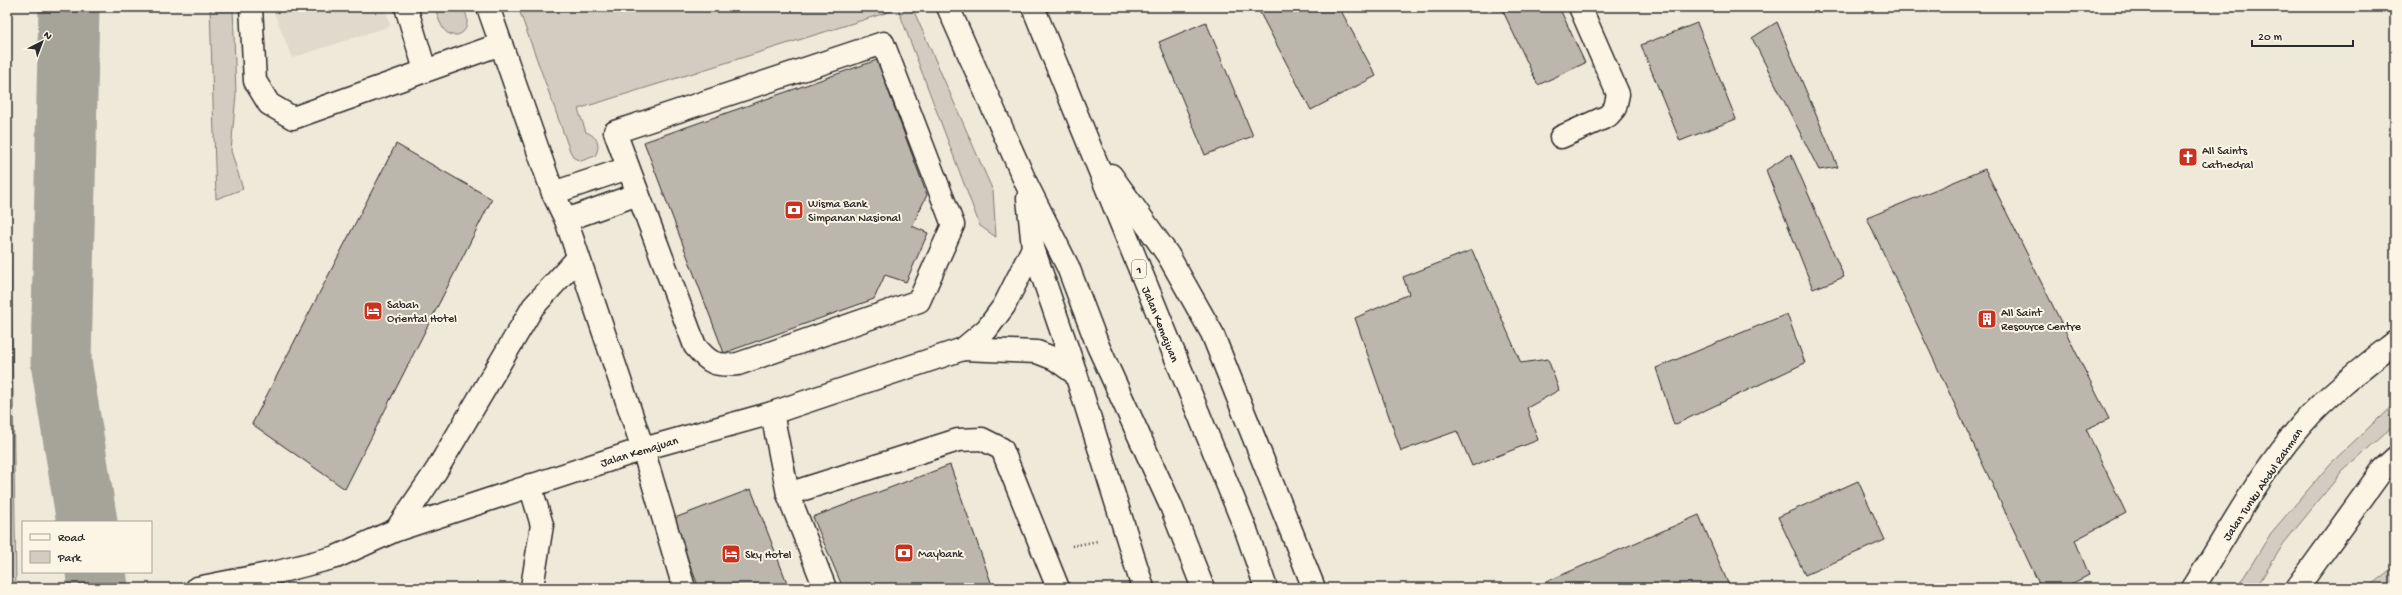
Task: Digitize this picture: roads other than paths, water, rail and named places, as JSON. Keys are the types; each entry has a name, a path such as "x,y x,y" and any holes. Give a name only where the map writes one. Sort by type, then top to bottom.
{"main road":[{"path":"250,7 255,81 269,104 293,118 501,44"},
{"path":"406,7 425,70"},
{"path":"488,7 553,193 566,220 577,259 643,449 684,588"},
{"path":"948,7 1026,183 1068,267 1098,346 1171,506 1203,588"},
{"name":"Jalan Kemajuan","path":"1033,7 1195,409 1246,530 1266,588"},
{"path":"1560,137 1608,116 1615,108 1618,94 1580,7"},
{"path":"883,43 953,224 919,301 738,364 724,366 709,362 695,346 638,194 615,132 883,43"},
{"path":"1091,149 1168,255 1212,333 1314,588"},
{"path":"553,193 628,168"},
{"path":"1026,183 1033,248 1076,374 1143,588"},
{"path":"566,220 638,194"},
{"name":"Jalan Kemajuan","path":"197,588 234,581 336,557 396,530 643,449 772,413 963,349 987,329 1004,306 1033,248"},
{"path":"396,530 436,470 533,307 577,259"},
{"name":"Jalan Tunku Abdul Rahman","path":"2193,588 2275,460 2304,422 2366,364 2395,342"},
{"path":"963,349 1037,352 1055,359 1076,374"},
{"path":"772,413 788,494 825,588"},
{"path":"788,494 958,440 982,439 1002,449 1058,588"},
{"path":"2301,585 2383,469 2395,458"},
{"path":"525,588 533,588 542,525 530,486"}],"waterway":[{"path":"69,7 61,362 87,521"},
{"path":"96,573 98,588"}],"place":[{"name":"All Saints Cathedral","path":"2188,157"},
{"name":"Wisma Bank Simpanan Nasional","path":"794,210"},
{"name":"Sabah Oriental Hotel","path":"373,311"},
{"name":"All Saint Resource Centre","path":"1987,319"},
{"name":"Maybank","path":"904,553"},
{"name":"Sky Hotel","path":"731,554"}]}
